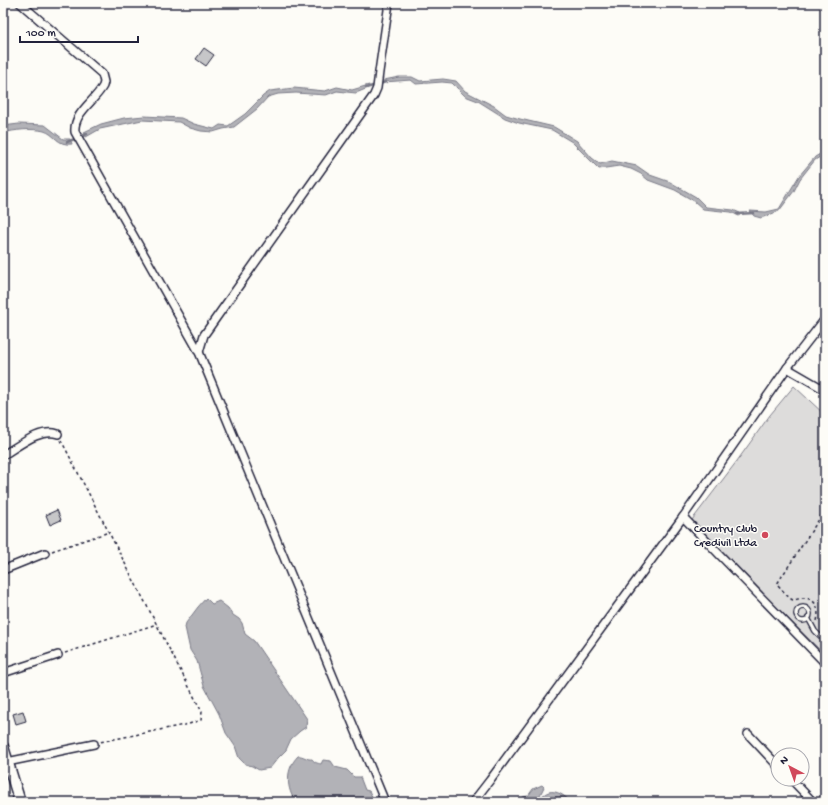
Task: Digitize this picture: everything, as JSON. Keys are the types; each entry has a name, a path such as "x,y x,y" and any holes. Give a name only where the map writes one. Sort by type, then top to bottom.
{"main road":[{"path":"3,747 20,802"}],"street":[{"path":"20,3 102,74 104,82 103,86 81,112 75,127 79,138 199,352 385,802"},
{"path":"199,352 204,335 374,95 389,3"},
{"path":"473,802 683,517 787,368 825,319"},
{"path":"787,368 825,390"},
{"path":"3,455 38,435 50,432 58,434"},
{"path":"683,517 825,663"},
{"path":"3,570 45,553"},
{"path":"3,673 58,655"},
{"path":"748,734 770,757"},
{"path":"7,762 94,744"},
{"path":"799,787 813,802"}],"lane":[{"path":"808,618 815,631 825,641"}],"path":[{"path":"58,434 202,712 201,720 189,724 94,744"},
{"path":"817,621 819,611 814,602 804,598 794,600 790,598 777,584 825,510"},
{"path":"45,553 109,532"},
{"path":"58,655 157,624"}],"shaded area":[{"path":"399,77 412,77 420,81 443,79 456,81 465,91 494,106 506,115 554,127 577,141 592,158 600,164 612,161 637,166 650,175 670,182 696,197 706,207 733,210 740,213 739,216 731,212 703,209 694,201 675,190 648,180 641,174 631,169 619,166 599,169 572,142 552,130 519,123 505,118 478,101 465,96 452,83 442,82 416,84 411,80 384,82 384,80"},
{"path":"369,85 368,88 356,93 337,91 326,95 296,93 278,94 268,97 257,109 234,127 213,132 190,128 179,122 142,120 100,129 86,137 84,132 101,124 124,118 144,116 181,118 194,124 214,129 220,125 228,126 245,114 270,91 294,88 325,91 337,87 352,90"},
{"path":"19,124 45,125 63,139 70,139 72,144 59,142 48,133 39,130 23,130 3,133 3,126"},
{"path":"825,151 825,154 815,160 800,179 794,191 779,211 761,218 754,216 750,211 766,212 779,209 799,176 815,157"},
{"name":"Country Club Credivil Ltda","path":"794,386 825,415 825,655 719,550 692,520 770,415"},
{"path":"206,598 212,604 219,601 239,619 242,623 245,634 254,641 307,719 306,727 291,739 286,750 270,768 259,770 245,764 239,758 235,746 226,733 219,714 204,686 197,661 190,650 185,627 186,623"},
{"path":"298,756 312,759 321,764 323,760 331,761 335,767 347,770 354,777 360,777 365,790 369,791 375,802 296,802 290,791 288,779 291,767"},
{"path":"542,785 544,787 540,797 548,792 555,792 570,802 517,802 523,797 528,796 533,789"}],"building":[{"path":"204,48 214,55 206,66 196,59"},
{"path":"57,510 61,520 50,525 46,515"},
{"path":"23,711 26,721 16,724 13,714"}],"waterway":[{"path":"366,88 386,82"},
{"path":"67,142 87,134"},
{"path":"737,214 754,213"}],"place":[{"name":"Country Club Credivil Ltda","path":"765,535"}]}
